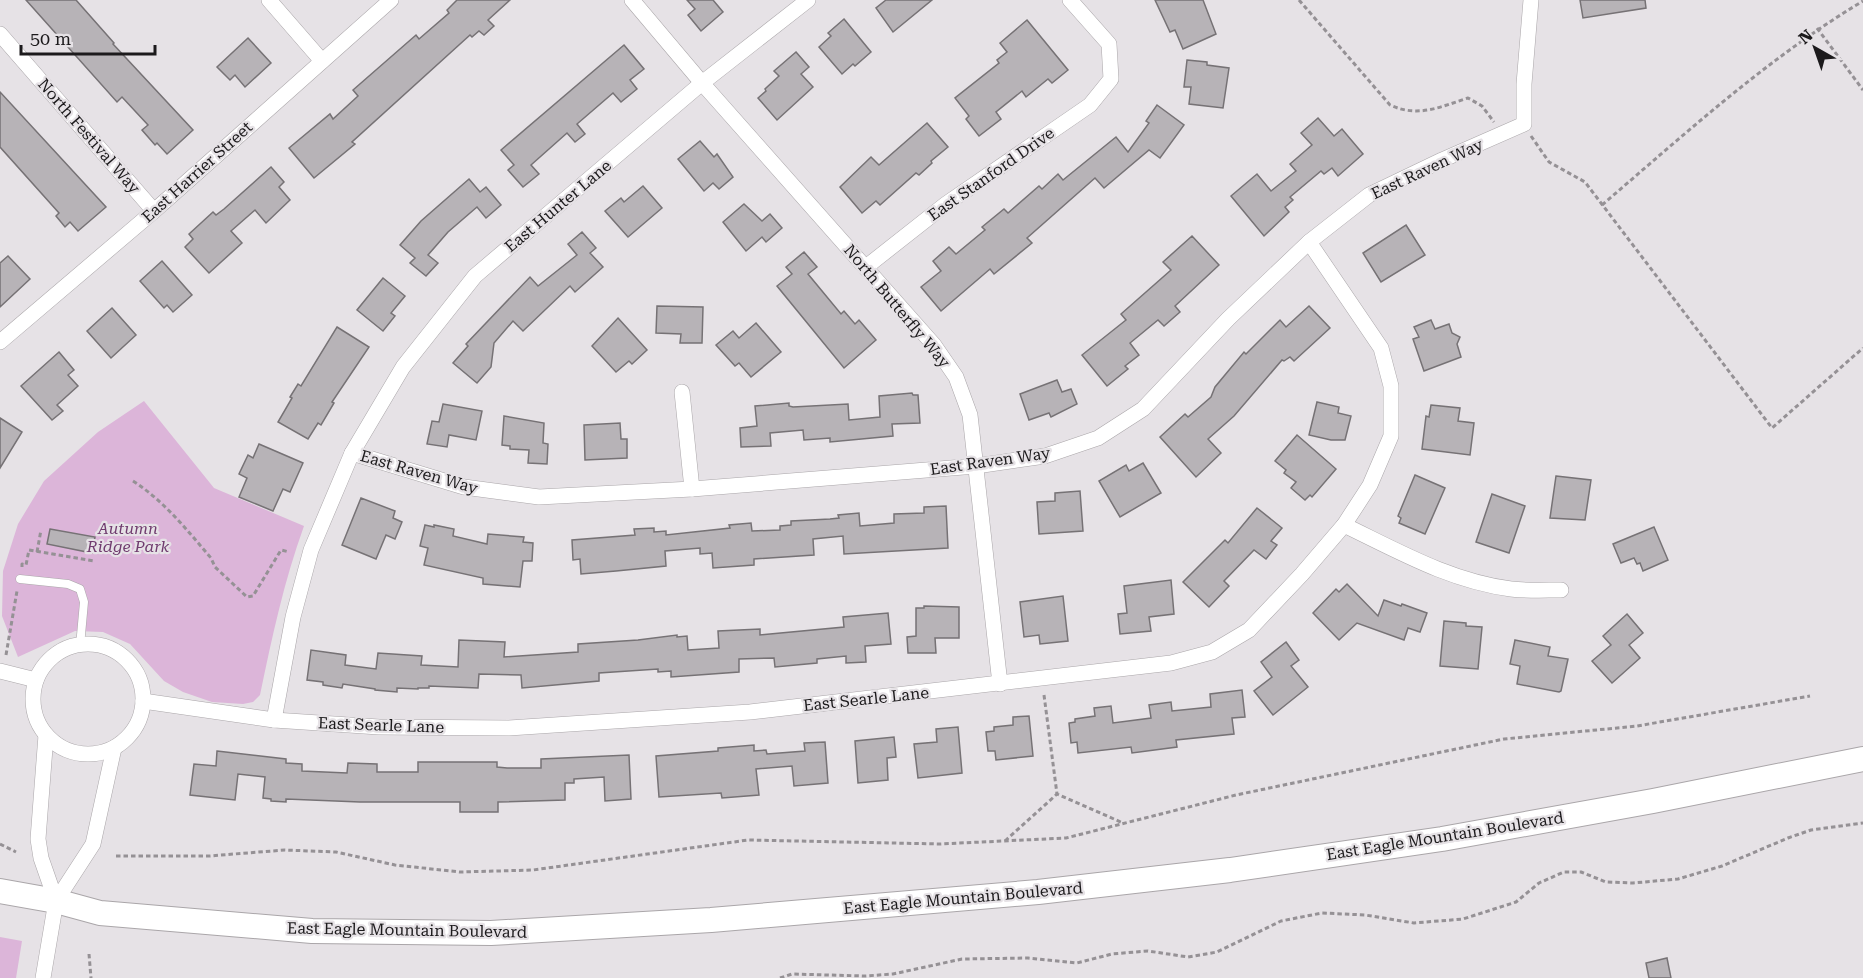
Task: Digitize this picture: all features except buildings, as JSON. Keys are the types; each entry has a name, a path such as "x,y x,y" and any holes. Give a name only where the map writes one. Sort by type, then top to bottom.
{"main road":[{"name":"East Eagle Mountain Boulevard","path":"0,891 56,901 100,913 312,931 490,933 711,920 1038,892 1230,870 1442,839 1653,801 1863,759"}],"street":[{"path":"268,0 322,61"},
{"name":"East Harrier Street","path":"0,342 154,211 391,0"},
{"name":"North Butterfly Way","path":"632,0 702,83 934,345 956,377 970,415 1000,684"},
{"name":"East Hunter Lane","path":"274,720 293,617 312,550 352,453 403,367 475,276 702,83 808,0"},
{"name":"East Stanford Drive","path":"866,267 946,204 1090,105 1112,79 1109,44 1070,0"},
{"path":"1524,124 1524,84 1531,0"},
{"name":"North Festival Way","path":"0,34 154,211"},
{"name":"East Raven Way","path":"352,453 464,487 539,497 692,489 976,466 1046,456 1098,438 1143,409 1228,319 1309,242 1369,195 1524,124"},
{"name":"East Searle Lane","path":"143,701 274,720 379,727 509,728 750,712 1171,663 1212,652 1249,630 1344,525 1370,485 1391,436 1391,386 1381,348 1309,242"},
{"path":"682,392 692,489"},
{"path":"1344,525 1424,565 1466,580 1512,590 1561,590"},
{"path":"80,646 104,647 120,655 133,668 141,684 143,701 139,720 129,736 114,748 96,754 77,754 60,747 46,735 38,723 34,709 33,695 36,680 43,668 53,657 68,648 80,646"},
{"path":"0,671 36,680"},
{"path":"46,735 38,839 41,858 56,901"},
{"path":"43,978 56,901 93,844 114,748"}],"lane":[{"path":"20,579 68,584 80,589 84,602 80,646"}],"path":[{"path":"1299,0 1390,105 1405,112 1431,110 1468,98 1482,106 1496,124"},
{"path":"1602,205 1744,84 1817,28 1863,1"},
{"path":"1817,28 1863,90"},
{"path":"1524,124 1549,162 1585,182 1772,428 1863,348"},
{"path":"133,481 151,493 168,510 211,558 215,567 247,597 253,596 281,550 289,552"},
{"path":"37,552 42,530"},
{"path":"1044,694 1057,794"},
{"path":"116,856 209,856 295,850 336,852 395,865 460,872 533,870 748,840 940,844 1066,837 1236,795 1504,739 1637,726 1810,696"},
{"path":"1057,794 1125,823"},
{"path":"1005,841 1057,794"},
{"path":"780,978 792,974 864,976 893,974 962,959 1028,958 1077,963 1112,954 1148,951 1188,957 1217,952 1281,921 1322,913 1365,915 1414,923 1463,919 1516,902 1539,883 1564,872 1581,872 1606,882 1633,883 1678,879 1722,866 1811,830 1863,823"},
{"path":"0,844 16,852"},
{"path":"89,954 91,978"}],"green space":[{"name":"Autumn Ridge Park","path":"144,401 214,488 304,526 284,588 260,695 253,702 243,704 212,702 183,692 164,681 130,644 103,632 75,631 18,657 2,616 3,571 18,524 44,481 98,432"},
{"path":"0,937 22,941 16,978 0,978"}]}
